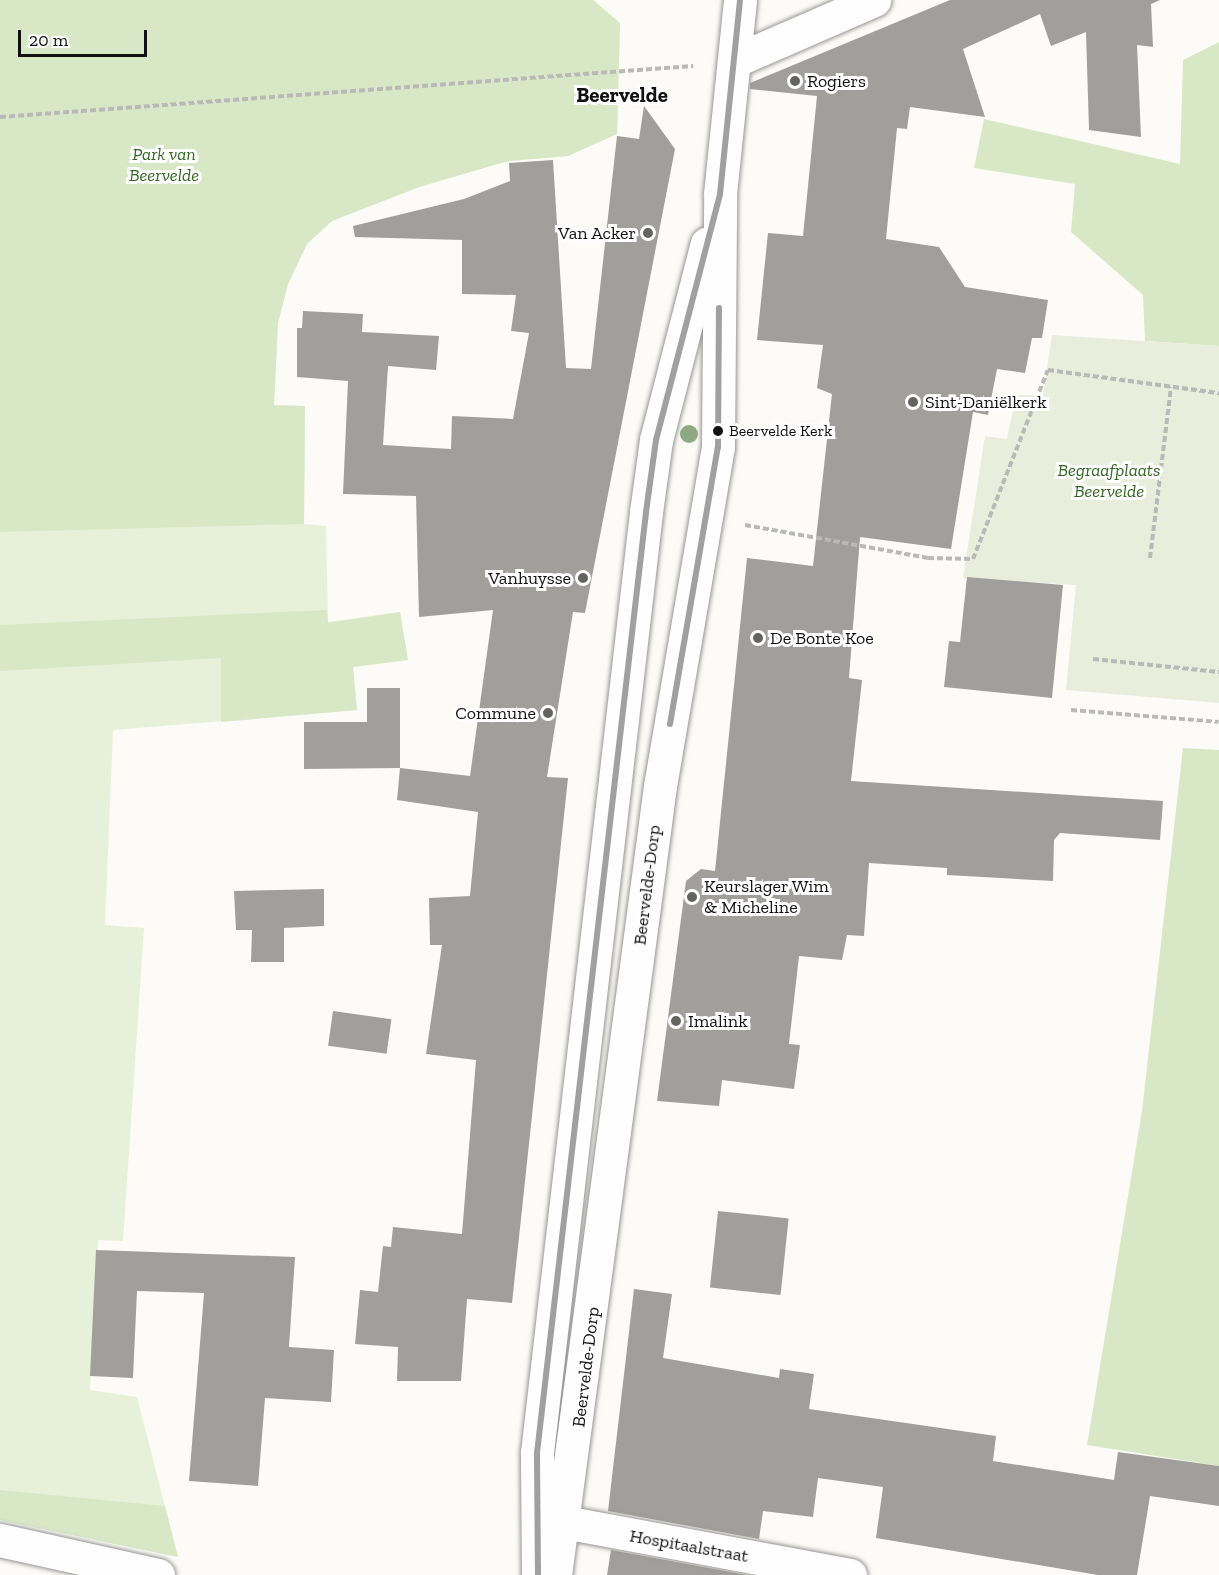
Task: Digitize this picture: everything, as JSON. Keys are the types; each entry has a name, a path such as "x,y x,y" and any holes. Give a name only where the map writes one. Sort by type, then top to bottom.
{"street":[{"name":"Beervelde-Dorp","path":"555,1575 564,1522 660,786 718,447 720,195 740,0"},
{"path":"734,61 874,0"},
{"name":"Beervelde-Dorp","path":"538,1575 537,1453 646,512 656,440 720,195"},
{"name":"Hospitaalstraat","path":"564,1522 850,1575"},
{"path":"0,1540 158,1575"}],"path":[{"path":"0,117 598,77 734,61"},
{"path":"705,518 928,558 973,559 1048,370 1219,393"},
{"path":"1150,558 1172,387"},
{"path":"1093,659 1219,672"},
{"path":"1071,710 1219,722"}],"green space":[{"name":"Park van Beervelde","path":"0,0 593,0 620,23 617,134 568,156 508,161 419,187 332,221 307,244 288,284 278,323 274,405 305,406 304,524 326,526 328,622 400,612 408,660 353,667 357,710 113,730 105,925 144,928 123,1241 98,1240 90,1390 137,1397 178,1557 0,1520"},
{"path":"0,0 593,0 620,23 617,134 568,156 508,161 419,187 332,221 307,244 288,284 278,323 274,405 305,406 304,524 0,532"},
{"path":"1219,42 1219,346 1145,341 1143,295 1071,232 1075,184 974,168 984,119 1180,164 1183,60"},
{"name":"Begraafplaats Beervelde","path":"1052,335 1219,346 1219,703 1066,690 1076,585 963,578 985,436 1007,439 1016,395 1043,395"},
{"path":"327,610 328,623 400,612 408,660 353,667 357,710 221,722 221,658 0,671 0,625"},
{"path":"1183,748 1219,750 1219,1466 1087,1445 1142,1111"},
{"path":"0,1490 165,1506 178,1557 0,1520"}],"building":[{"path":"950,0 1160,0 1151,4 1153,47 1137,45 1141,137 1089,130 1086,32 1051,46 1040,14 963,49 985,117 910,107 907,129 897,128 886,239 939,247 965,287 1048,300 1042,338 1032,338 1025,373 997,369 988,415 973,412 951,549 860,537 849,678 862,680 851,781 1163,801 1160,840 1060,833 1054,840 1053,881 947,875 947,868 869,863 864,936 847,935 842,960 799,956 789,1044 800,1045 794,1089 722,1080 719,1106 657,1101 686,881 701,869 715,871 747,558 813,566 832,394 817,388 823,345 757,340 768,233 803,236 817,96 750,89 750,83"},
{"path":"644,106 675,149 585,613 573,612 547,777 568,778 512,1303 467,1299 461,1381 397,1381 398,1347 355,1344 360,1290 378,1292 383,1246 391,1247 393,1227 462,1234 476,1060 426,1054 442,945 430,945 429,898 470,896 478,812 397,800 400,768 470,776 493,610 419,617 416,496 343,494 348,381 297,377 297,328 302,328 303,311 363,314 362,332 439,336 436,370 388,366 383,445 451,449 452,416 513,419 529,333 511,331 516,295 462,294 462,240 355,237 353,226 464,199 510,181 509,163 553,160 566,368 591,369 617,136 639,139"},
{"path":"967,577 1063,585 1052,698 944,687 949,641 960,642"},
{"path":"367,688 400,688 400,768 304,769 304,722 367,722"},
{"path":"324,889 324,926 284,928 284,962 251,962 252,930 236,930 234,891"},
{"path":"333,1011 391,1019 387,1054 328,1046"},
{"path":"718,1211 789,1218 781,1295 710,1288"},
{"path":"96,1250 295,1257 289,1347 334,1350 331,1402 265,1398 258,1486 189,1481 204,1293 137,1291 133,1378 90,1376"},
{"path":"634,1289 672,1294 663,1358 779,1378 780,1369 814,1374 809,1409 996,1436 993,1461 1114,1480 1118,1452 1219,1466 1219,1506 1150,1496 1137,1575 1098,1575 876,1538 883,1487 818,1478 813,1517 763,1511 759,1539 608,1511"},
{"path":"611,1550 747,1575 607,1575"}],"transit line":[{"path":"538,1575 537,1453 646,512 656,440 720,194 740,0"},
{"path":"670,724 718,447 719,308"}],"place":[{"name":"Rogiers","path":"795,81"},
{"name":"Van Acker","path":"648,233"},
{"name":"Sint-Daniëlkerk","path":"913,402"},
{"name":"Beervelde Kerk","path":"718,431"},
{"name":"Vanhuysse","path":"583,578"},
{"name":"De Bonte Koe","path":"758,638"},
{"name":"Commune","path":"548,713"},
{"name":"Keurslager Wim & Micheline","path":"692,897"},
{"name":"Imalink","path":"676,1021"}],"district":[{"name":"Beervelde","path":"622,95"}]}
